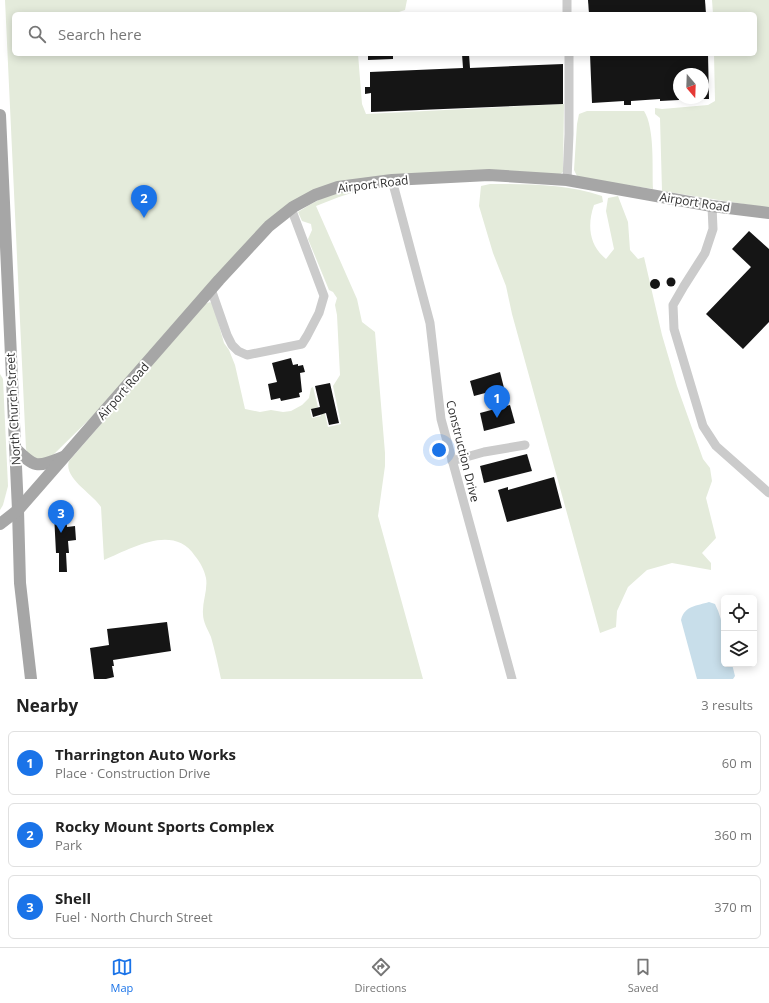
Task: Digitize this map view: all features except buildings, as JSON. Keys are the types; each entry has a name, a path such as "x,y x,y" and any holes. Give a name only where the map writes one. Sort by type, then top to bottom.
{"main road":[{"name":"North Church Street","path":"0,115 3,227 18,510 20,583 31,679"},
{"name":"Airport Road","path":"0,524 18,510 211,289 269,226 291,208 315,195 338,187 392,180 489,176 567,180 712,206 769,213"},
{"path":"15,448 34,465 44,464 66,456"}],"street":[{"path":"567,0 567,12"},
{"path":"567,180 569,134 569,56"},
{"name":"Construction Drive","path":"392,180 430,323 441,419 512,679"},
{"path":"712,206 713,229 705,253 674,305 674,329 703,426 716,446 769,493"},
{"path":"211,289 227,335 232,346 238,351 247,355 302,344 319,313 324,296 291,208"},
{"path":"452,461 484,452 525,445"}],"green space":[{"path":"5,0 407,0 405,10 399,12 12,12 12,56 358,56 362,104 366,114 564,104 563,172 559,175 499,171 302,198 112,397 51,457 37,460 28,454 26,449"},
{"path":"712,0 769,0 769,208 662,191 660,118 655,114 655,108 662,109 708,105 715,101 714,56 757,56 757,12 713,12"},
{"path":"587,111 644,111 648,118 650,127 653,160 653,189 586,179 577,176 574,170 577,124 579,114"},
{"path":"490,184 561,187 602,196 603,202 594,205 590,227 596,247 606,259 614,249 606,211 608,198 618,196 628,222 630,250 638,259 644,257 662,335 677,386 703,459 710,468 712,481 706,498 716,538 702,553 711,563 711,570 672,563 647,570 628,587 617,611 616,627 600,633 512,314 506,286 493,253 479,206 481,186"},
{"path":"367,188 316,206 357,299 362,322 375,332 385,453 385,466 378,516 423,679 221,679 211,637 203,617 206,578 199,561 186,546 175,541 164,540 139,545 104,560 101,507 74,480 68,467 69,461 205,304 210,302 213,304 224,343 229,350 235,365 245,409 260,412 271,410 283,412 291,411 302,405 309,398 311,388 313,387 318,407 310,410 312,418 325,414 328,427 341,424 333,386 340,375 337,315 335,305 337,298 333,292 329,290 308,239 312,230 311,224 302,221 298,212 314,202 332,194 347,190"},
{"path":"0,374 3,379 8,486 3,505 0,510"}],"water":[{"path":"709,602 715,604 721,618 721,667 733,667 735,676 733,679 697,679 681,620 685,611 696,605"}],"place":[{"name":"Rocky Mount Sports Complex","path":"144,218"},
{"name":"Tharrington Auto Works","path":"497,418"},
{"name":"Shell","path":"61,533"}]}
